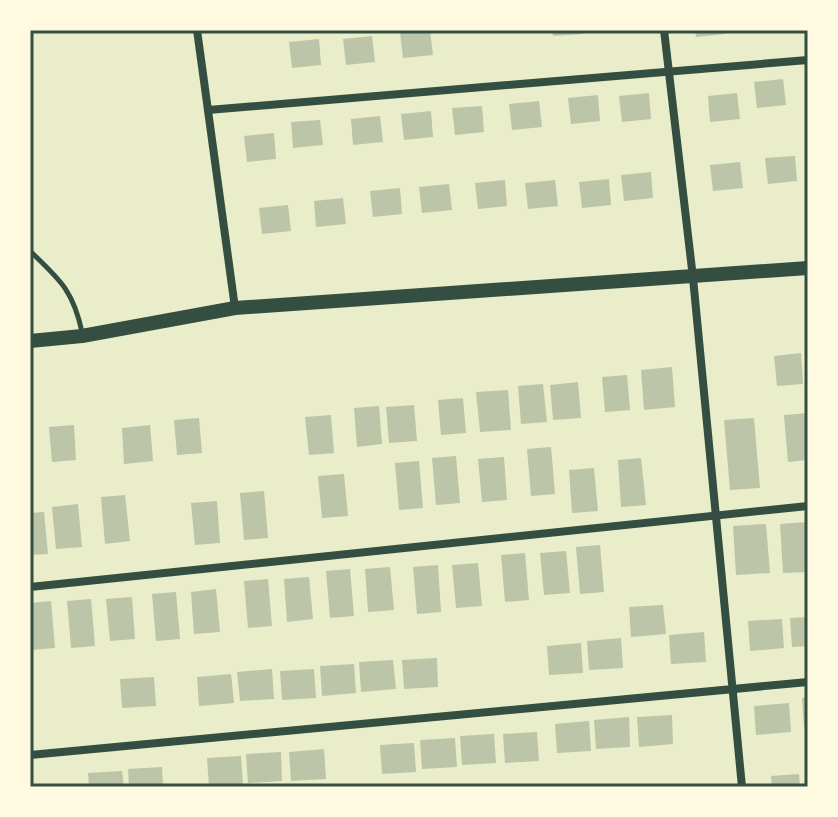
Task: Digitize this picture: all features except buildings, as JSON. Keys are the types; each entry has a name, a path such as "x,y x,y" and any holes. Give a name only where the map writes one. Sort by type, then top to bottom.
{"main road":[{"path":"30,341 82,336 235,308 808,268"}],"street":[{"path":"197,30 235,308"},
{"path":"664,30 693,278 742,787"},
{"path":"208,110 808,60"},
{"path":"30,587 808,506"},
{"path":"30,755 808,682"}],"lane":[{"path":"30,251 55,275 76,304 82,336"}]}
